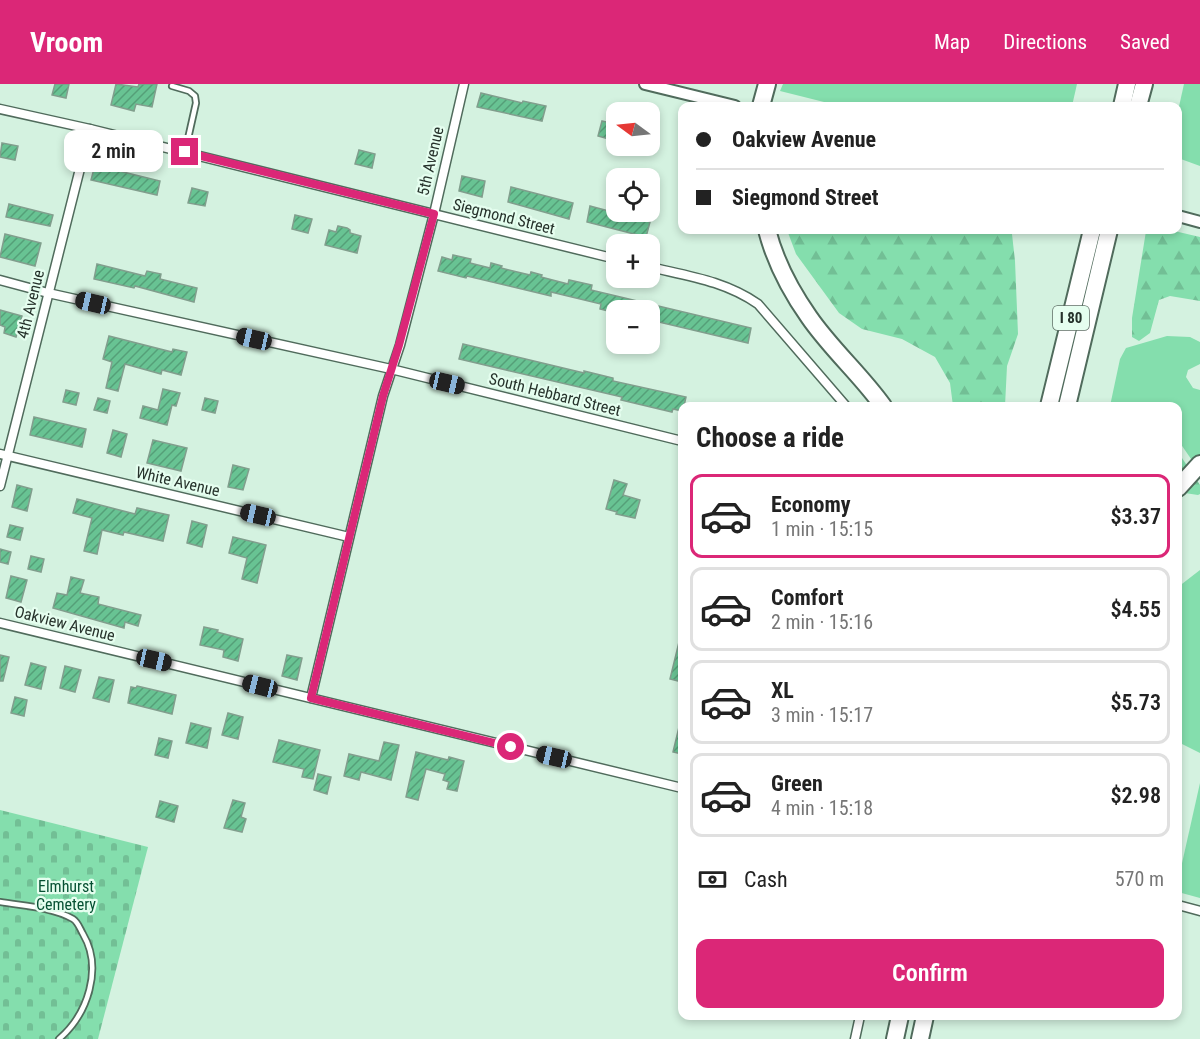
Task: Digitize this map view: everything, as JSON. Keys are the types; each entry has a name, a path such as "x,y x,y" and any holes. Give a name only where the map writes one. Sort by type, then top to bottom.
{"highway":[{"path":"762,102 767,84"},
{"path":"1123,102 1127,84"},
{"path":"1139,102 1144,84"},
{"path":"768,234 785,277 809,318 880,402"},
{"name":"I 80","path":"1050,402 1091,234"},
{"name":"I 80","path":"1068,402 1108,234"},
{"path":"1182,484 1200,464"},
{"path":"894,1039 899,1020"},
{"path":"920,1039 924,1020"}],"street":[{"name":"5th Avenue","path":"311,698 391,369 434,214 464,84"},
{"path":"645,84 719,102"},
{"name":"Siegmond Street","path":"0,109 185,152 606,257"},
{"name":"4th Avenue","path":"0,486 3,455 90,129"},
{"path":"1182,217 1200,222"},
{"path":"660,269 726,285 758,304 843,402"},
{"name":"South Hebbard Street","path":"0,280 48,293 391,369 678,440"},
{"name":"White Avenue","path":"3,455 349,537"},
{"name":"Oakview Avenue","path":"0,623 678,787"},
{"path":"1182,906 1200,911"},
{"path":"855,1039 859,1020"}],"lane":[{"path":"172,86 189,91 195,96 196,103 185,152"},
{"path":"0,902 57,912 75,920 89,944 93,971 87,999 71,1028 59,1039"}],"green space":[{"path":"783,84 1077,84 1073,102 824,102 780,91"},
{"path":"1184,84 1200,84 1200,166 1182,159 1182,102 1180,102"},
{"path":"1182,233 1200,237 1200,301 1170,296 1159,300 1150,333 1139,341 1132,337 1132,318 1146,234"},
{"path":"788,234 1012,234 1018,334 1007,366 1005,402 952,402 950,383 935,357 902,339 862,329 839,313 796,254"},
{"path":"1167,336 1190,337 1200,342 1200,364 1188,370 1186,377 1193,388 1200,390 1200,472 1182,446 1182,402 1111,402 1120,359 1126,348"},
{"path":"1182,458 1200,485 1198,495 1182,493"},
{"path":"1200,570 1200,753 1182,744 1182,584"},
{"path":"1200,783 1200,898 1182,893 1182,863"},
{"name":"Elmhurst Cemetery","path":"0,810 148,847 98,1039 0,1039"}],"building":[{"path":"55,84 69,84 66,98 52,95"},
{"path":"116,84 138,87 139,84 157,84 152,107 136,104 134,111 111,105"},
{"path":"481,93 546,106 542,121 477,107"},
{"path":"602,121 606,122 606,138 598,136"},
{"path":"2,143 18,146 15,160 0,157"},
{"path":"359,150 375,154 372,168 355,164"},
{"path":"95,165 160,181 157,195 91,180"},
{"path":"462,176 485,181 482,197 459,191"},
{"path":"511,187 573,203 569,219 508,202"},
{"path":"192,188 208,192 205,206 188,203"},
{"path":"9,204 53,215 50,226 6,217"},
{"path":"590,206 606,210 606,222 650,222 647,234 634,234 587,222"},
{"path":"295,215 312,219 308,233 292,229"},
{"path":"338,226 361,236 357,253 325,245 329,230 336,232"},
{"path":"5,234 41,243 35,266 0,257"},
{"path":"453,255 471,259 470,263 490,268 491,263 502,266 501,268 530,275 531,272 568,284 569,280 592,285 591,290 633,300 606,300 606,310 600,309 601,304 551,292 551,296 438,271 442,257 452,260"},
{"path":"97,264 145,276 147,271 161,274 160,279 197,288 194,302 135,286 134,288 94,279"},
{"path":"660,306 751,328 748,343 660,322"},
{"path":"0,310 22,316 16,337 4,333 5,327 0,325"},
{"path":"109,336 172,352 173,349 187,352 181,375 162,370 161,374 125,364 118,391 106,388 112,362 103,359"},
{"path":"463,344 686,397 685,402 678,402 678,410 673,409 672,412 621,400 622,397 459,359"},
{"path":"163,389 180,393 176,406 172,405 167,425 140,418 143,406 158,410"},
{"path":"66,390 79,393 76,405 63,402"},
{"path":"98,398 110,401 107,413 94,410"},
{"path":"205,398 218,401 215,413 202,410"},
{"path":"34,417 86,429 82,447 30,435"},
{"path":"113,430 127,434 121,457 107,453"},
{"path":"153,440 187,448 181,471 147,463"},
{"path":"233,465 249,469 243,490 228,487"},
{"path":"614,480 627,484 623,495 640,500 635,518 616,514 617,512 606,509"},
{"path":"17,485 32,489 27,511 12,507"},
{"path":"77,499 135,514 137,508 169,515 163,541 124,532 123,535 102,530 97,554 84,551 92,518 73,513"},
{"path":"192,521 207,525 202,547 187,543"},
{"path":"10,525 23,528 20,540 7,537"},
{"path":"233,537 266,545 257,583 242,579 247,558 229,553"},
{"path":"0,549 11,552 8,564 0,562"},
{"path":"31,556 44,559 41,572 28,569"},
{"path":"11,576 27,580 21,602 6,598"},
{"path":"71,577 84,580 80,593 99,597 98,604 141,615 138,626 125,622 124,628 53,608 57,593 67,595"},
{"path":"204,627 243,639 238,661 223,657 224,650 200,645"},
{"path":"678,646 678,681 670,679"},
{"path":"0,655 9,657 3,681 0,681"},
{"path":"287,655 302,658 297,680 282,676"},
{"path":"31,663 46,667 41,689 25,685"},
{"path":"65,666 81,670 75,692 60,688"},
{"path":"99,677 114,680 109,702 93,698"},
{"path":"137,686 176,695 172,714 128,703 131,687 136,688"},
{"path":"15,697 27,700 24,716 11,713"},
{"path":"228,713 243,717 238,739 222,735"},
{"path":"191,723 211,728 207,748 186,743"},
{"path":"678,731 678,753 673,752"},
{"path":"159,738 172,741 168,758 155,755"},
{"path":"279,740 320,750 313,779 302,777 304,769 273,762"},
{"path":"384,742 399,745 391,780 361,772 359,780 344,776 349,754 379,761"},
{"path":"416,752 448,760 449,757 464,761 457,791 447,789 449,782 443,780 445,774 426,769 418,800 406,797"},
{"path":"318,774 331,777 327,794 314,790"},
{"path":"233,800 245,803 241,817 246,819 242,832 224,828"},
{"path":"160,801 178,806 174,822 156,817"}],"route":[{"path":"185,152 434,214 383,396 311,698 511,747"}]}
